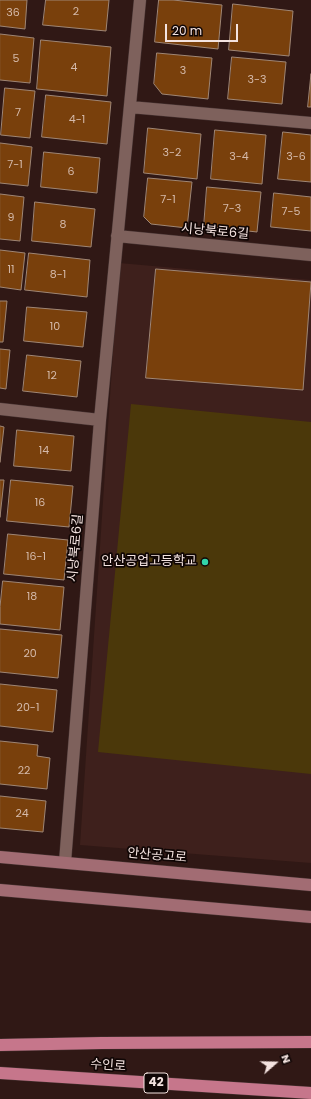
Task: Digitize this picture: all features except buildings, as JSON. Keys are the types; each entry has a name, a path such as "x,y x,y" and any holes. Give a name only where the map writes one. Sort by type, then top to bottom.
{"main road":[{"path":"0,1045 311,1042"},
{"name":"수인로","path":"0,1073 311,1093"}],"street":[{"name":"시낭북로6길","path":"65,862 100,420 140,0"},
{"path":"130,107 311,123"},
{"name":"시낭북로6길","path":"117,236 311,255"},
{"path":"0,409 100,420"},
{"name":"안산공고로","path":"0,857 311,885"},
{"path":"0,890 311,917"}],"shaded area":[{"name":"안산공업고등학교","path":"119,263 311,280 311,863 80,845"},
{"path":"131,404 311,422 311,774 98,752"}],"place":[{"name":"안산공업고등학교","path":"205,562"}]}
